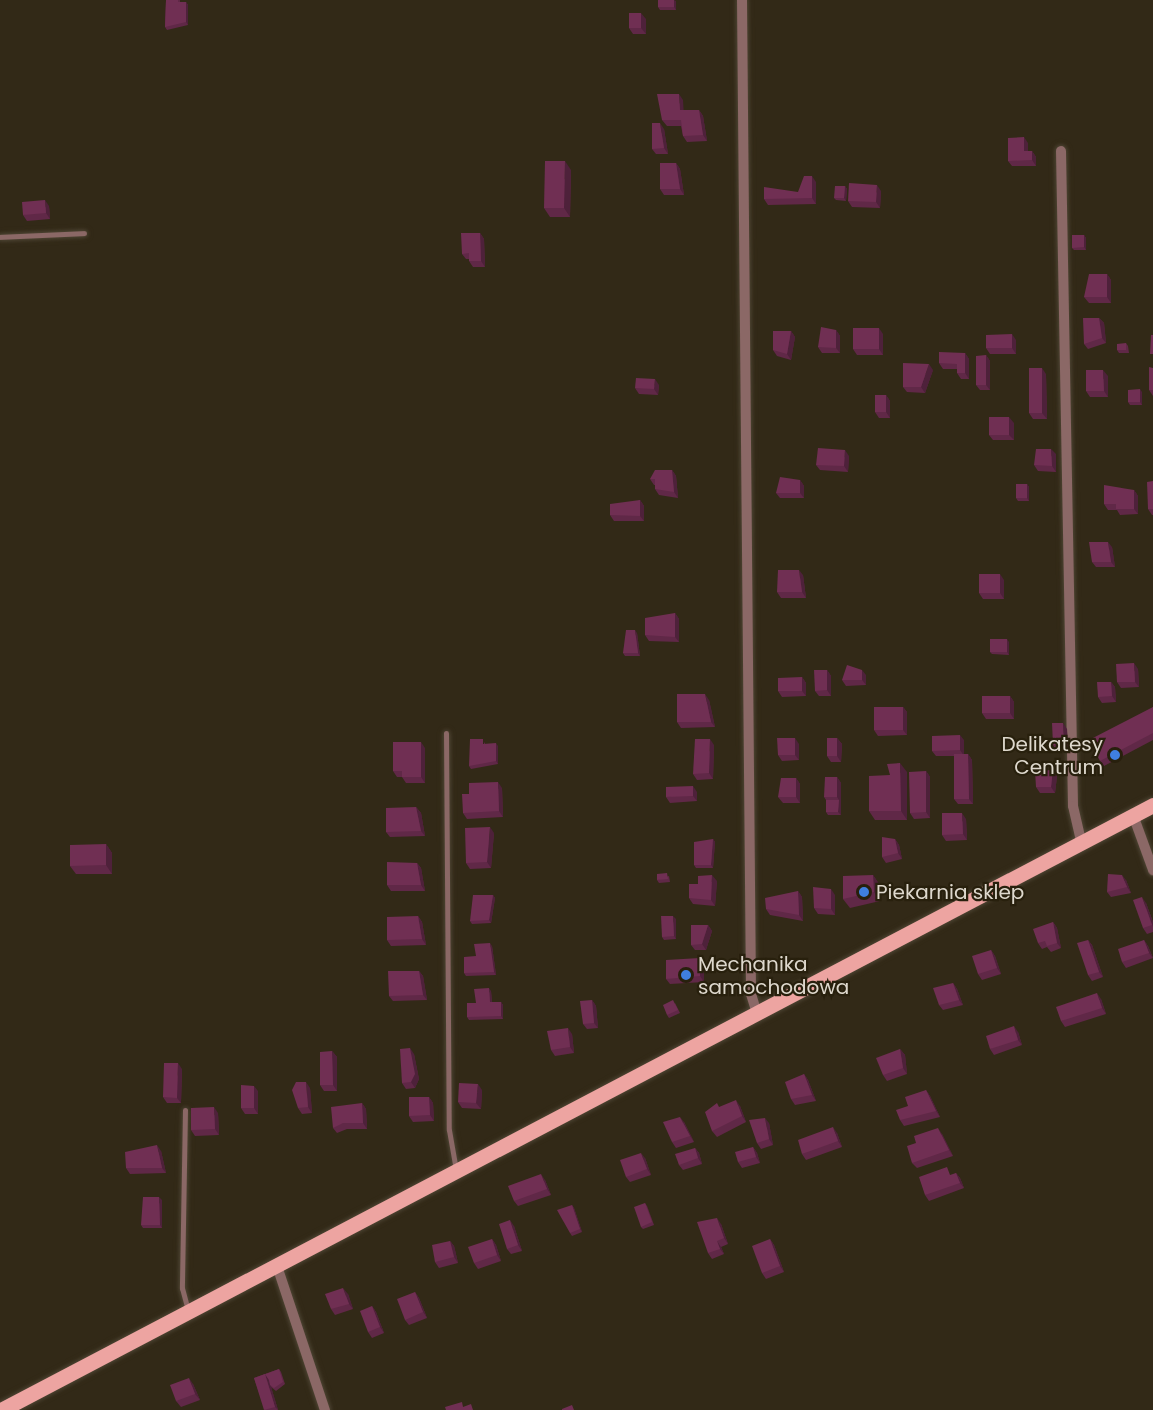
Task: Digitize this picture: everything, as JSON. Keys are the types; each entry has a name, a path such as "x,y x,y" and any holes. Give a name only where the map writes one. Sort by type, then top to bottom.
{"main road":[{"path":"1,1410 1153,805"}],"street":[{"path":"742,0 751,994 757,1014"},
{"path":"1061,151 1073,806 1081,842"},
{"path":"1133,815 1153,870"},
{"path":"278,1266 326,1410"}],"lane":[{"path":"0,237 84,233"},
{"path":"446,733 449,1130 457,1172"},
{"path":"185,1110 182,1288 189,1312"}],"building":[{"path":"166,0 186,2 186,22 165,27"},
{"path":"658,0 674,0 674,7 658,7"},
{"path":"629,13 641,13 641,28 629,28"},
{"path":"657,94 679,94 680,110 699,110 703,135 683,136 681,120 662,120"},
{"path":"652,123 660,123 664,148 652,149"},
{"path":"1024,137 1024,151 1032,151 1032,160 1008,161 1008,138"},
{"path":"545,161 565,161 564,208 544,208"},
{"path":"660,163 676,163 680,189 660,189"},
{"path":"804,176 812,176 812,198 764,199 764,187 798,192"},
{"path":"849,183 877,185 876,202 848,201"},
{"path":"835,186 845,186 844,198 834,198"},
{"path":"45,200 46,213 23,215 22,202"},
{"path":"461,233 480,233 481,261 469,261 469,253 462,254"},
{"path":"1072,235 1084,235 1084,247 1072,248"},
{"path":"1089,274 1107,274 1107,297 1084,297"},
{"path":"1083,318 1099,318 1102,338 1084,344"},
{"path":"821,327 836,330 836,348 818,347"},
{"path":"853,328 879,328 879,349 853,349"},
{"path":"773,331 791,331 787,354 773,350"},
{"path":"1012,334 1012,348 986,348 986,335"},
{"path":"1151,335 1153,335 1153,354 1150,354"},
{"path":"1126,343 1126,350 1117,350 1117,344"},
{"path":"939,352 965,353 965,373 957,373 957,364 939,363"},
{"path":"986,355 986,385 976,385 976,356"},
{"path":"903,363 929,364 921,387 903,387"},
{"path":"1149,367 1153,368 1153,390 1149,390"},
{"path":"1029,368 1042,368 1042,413 1029,413"},
{"path":"1086,370 1103,370 1104,391 1086,391"},
{"path":"636,378 655,379 654,389 635,388"},
{"path":"1140,389 1140,402 1128,402 1128,390"},
{"path":"875,395 886,395 886,412 875,412"},
{"path":"989,417 1009,417 1009,435 989,435"},
{"path":"818,448 845,450 844,466 816,465"},
{"path":"1036,449 1051,449 1052,466 1034,465"},
{"path":"655,470 672,470 674,492 655,489 655,479 650,479"},
{"path":"780,477 800,480 800,493 776,493"},
{"path":"1153,481 1153,509 1148,509 1147,482"},
{"path":"1016,484 1027,484 1027,498 1016,498"},
{"path":"1104,485 1134,490 1134,509 1116,509 1116,504 1104,504"},
{"path":"640,500 640,516 610,515 610,504"},
{"path":"1089,542 1108,542 1111,562 1092,562"},
{"path":"778,570 799,570 802,592 777,592"},
{"path":"979,574 1000,574 1000,593 979,593"},
{"path":"675,613 675,637 645,635 645,618"},
{"path":"626,630 635,630 638,653 623,653"},
{"path":"990,639 1007,639 1007,652 990,652"},
{"path":"1134,663 1135,682 1117,682 1116,664"},
{"path":"847,665 862,670 862,680 842,680"},
{"path":"814,670 827,670 827,690 815,691"},
{"path":"802,677 802,691 778,691 778,678"},
{"path":"1097,682 1111,682 1112,696 1098,697"},
{"path":"677,694 705,694 711,722 677,722"},
{"path":"982,696 1010,696 1010,713 982,713"},
{"path":"874,707 903,707 903,730 874,730"},
{"path":"1153,707 1153,733 1100,761 1089,740"},
{"path":"1052,723 1063,723 1064,745 1053,745"},
{"path":"960,735 960,750 932,751 932,736"},
{"path":"777,738 795,738 795,755 778,755"},
{"path":"827,738 837,738 837,756 827,756"},
{"path":"470,739 483,739 483,744 496,743 496,761 469,766"},
{"path":"695,739 710,739 709,773 693,774"},
{"path":"393,742 421,742 421,777 402,777 402,771 393,771"},
{"path":"954,754 968,754 969,799 954,799"},
{"path":"900,763 901,811 869,811 869,776 890,775 887,764"},
{"path":"1053,770 1051,787 1036,787 1035,771"},
{"path":"926,771 926,812 910,813 909,772"},
{"path":"825,777 837,777 837,797 824,797"},
{"path":"781,778 796,778 796,797 778,797"},
{"path":"498,782 499,811 463,813 462,794 469,794 469,783"},
{"path":"693,786 693,796 666,797 666,787"},
{"path":"826,800 839,800 838,812 826,812"},
{"path":"416,807 421,831 386,832 386,808"},
{"path":"942,813 962,813 963,834 942,835"},
{"path":"490,827 487,862 466,863 465,828"},
{"path":"882,837 895,839 898,853 882,857"},
{"path":"713,839 711,865 694,865 694,842"},
{"path":"106,844 106,865 70,866 70,845"},
{"path":"387,862 417,863 421,885 387,885"},
{"path":"667,873 668,879 657,880 657,874"},
{"path":"1108,874 1122,875 1127,887 1107,892"},
{"path":"712,875 711,900 689,898 689,884 698,884 698,876"},
{"path":"873,875 874,892 843,899 843,876"},
{"path":"813,887 831,889 831,909 814,908"},
{"path":"798,891 799,915 766,909 765,898"},
{"path":"473,895 493,895 489,920 470,921"},
{"path":"1142,897 1152,925 1143,928 1133,900"},
{"path":"418,916 422,939 387,940 387,917"},
{"path":"661,916 673,916 674,936 662,937"},
{"path":"1053,922 1057,943 1047,946 1045,941 1038,943 1033,929"},
{"path":"691,925 708,925 702,944 691,945"},
{"path":"1088,940 1099,972 1088,975 1077,943"},
{"path":"1144,940 1149,953 1122,962 1118,949"},
{"path":"490,943 494,972 464,973 464,957 476,956 474,944"},
{"path":"991,950 997,968 978,974 972,956"},
{"path":"700,958 700,976 666,979 666,960"},
{"path":"388,971 419,971 423,995 389,996"},
{"path":"953,983 959,1000 939,1005 933,988"},
{"path":"489,988 490,1002 501,1002 501,1016 467,1017 467,1003 476,1003 474,989"},
{"path":"1097,993 1102,1008 1061,1021 1056,1007"},
{"path":"592,1000 594,1023 583,1024 580,1001"},
{"path":"673,1000 678,1010 667,1015 663,1005"},
{"path":"1014,1026 1018,1040 990,1049 986,1036"},
{"path":"568,1028 570,1047 551,1050 547,1031"},
{"path":"410,1048 415,1074 411,1082 402,1083 400,1049"},
{"path":"900,1049 903,1068 883,1075 876,1058"},
{"path":"332,1051 333,1085 320,1085 320,1052"},
{"path":"164,1063 178,1063 177,1098 163,1097"},
{"path":"804,1074 812,1095 791,1099 785,1082"},
{"path":"296,1082 306,1082 308,1107 298,1108 292,1090"},
{"path":"459,1083 478,1084 476,1103 458,1102"},
{"path":"241,1085 254,1086 254,1108 241,1108"},
{"path":"926,1090 936,1111 900,1120 896,1110 908,1106 905,1097"},
{"path":"409,1097 429,1097 430,1115 409,1116"},
{"path":"736,1100 742,1116 712,1131 705,1112 717,1103 719,1107"},
{"path":"362,1103 363,1123 343,1123 333,1128 331,1107"},
{"path":"214,1107 215,1129 191,1130 191,1108"},
{"path":"680,1117 690,1136 672,1142 663,1122"},
{"path":"765,1118 769,1139 757,1143 749,1120"},
{"path":"833,1127 838,1141 802,1154 798,1140"},
{"path":"938,1128 949,1150 912,1163 907,1146 916,1143 914,1136"},
{"path":"157,1145 162,1168 126,1168 125,1152"},
{"path":"753,1147 756,1157 738,1162 735,1152"},
{"path":"695,1148 698,1158 679,1165 675,1154"},
{"path":"641,1153 647,1169 626,1177 620,1160"},
{"path":"947,1167 950,1175 956,1173 960,1183 925,1195 919,1177"},
{"path":"541,1174 547,1189 514,1201 508,1186"},
{"path":"143,1197 159,1197 160,1225 141,1225"},
{"path":"645,1203 652,1222 641,1227 634,1207"},
{"path":"572,1205 580,1229 570,1233 557,1210"},
{"path":"717,1218 724,1238 717,1241 720,1249 708,1253 697,1222"},
{"path":"510,1220 518,1245 507,1249 499,1224"},
{"path":"492,1239 497,1255 474,1263 468,1247"},
{"path":"770,1239 780,1266 762,1273 752,1246"},
{"path":"450,1241 454,1257 435,1262 432,1245"},
{"path":"343,1288 349,1304 331,1309 325,1294"},
{"path":"415,1292 423,1312 405,1320 397,1299"},
{"path":"372,1306 380,1327 368,1332 360,1311"},
{"path":"279,1369 283,1382 274,1388 265,1374"},
{"path":"265,1374 275,1407 264,1410 254,1378"},
{"path":"189,1378 195,1394 176,1401 170,1385"},
{"path":"462,1402 463,1407 471,1404 473,1410 446,1410 445,1407"},
{"path":"572,1405 574,1410 562,1410 562,1409"}],"place":[{"name":"Delikatesy Centrum","path":"1115,755"},
{"name":"Piekarnia sklep","path":"864,892"},
{"name":"Mechanika samochodowa","path":"686,975"}]}
